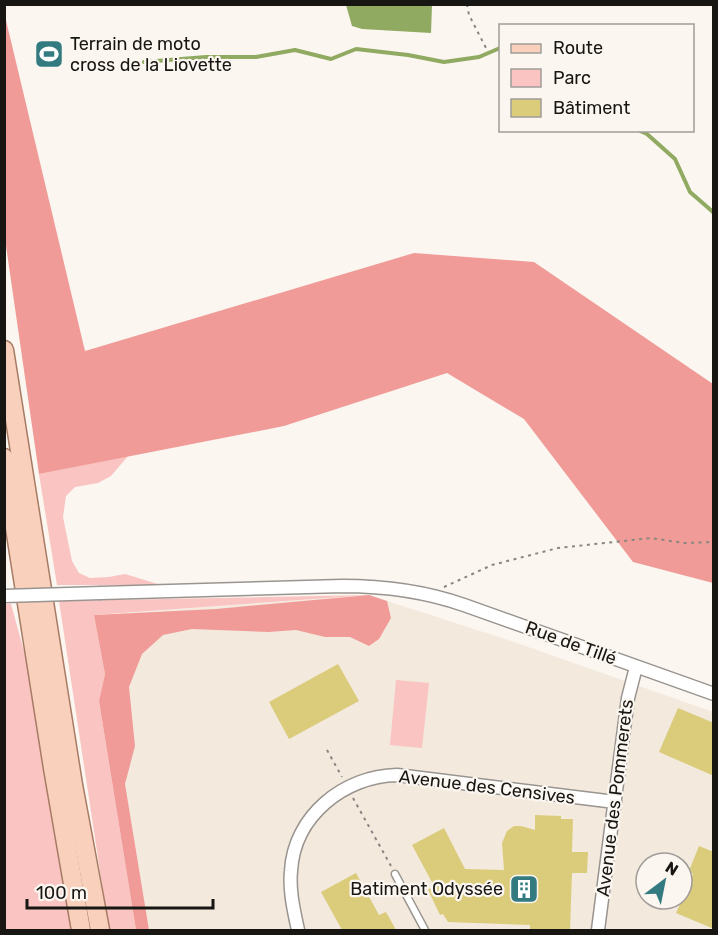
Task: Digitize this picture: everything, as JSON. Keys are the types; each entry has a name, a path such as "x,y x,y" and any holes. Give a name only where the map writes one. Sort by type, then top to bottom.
{"main road":[{"path":"4,350 74,793 100,930"},
{"path":"4,458 52,768 81,930"}],"street":[{"name":"Rue de Tillé","path":"4,596 342,586 396,588 428,594 464,605 714,694"},
{"name":"Avenue des Pommerets","path":"598,930 628,698 636,667"},
{"name":"Avenue des Censives","path":"298,930 291,882 294,850 302,832 314,813 329,799 347,787 368,778 397,775 615,802"}],"lane":[{"path":"395,874 425,930"}],"path":[{"path":"467,4 469,15 486,48"},
{"path":"428,594 492,565 558,548 651,538 684,543 714,542"},
{"path":"327,750 395,874"}],"shaded area":[{"path":"346,5 432,5 431,33 362,29 352,26"},
{"path":"5,16 85,351 414,253 534,262 713,384 713,583 633,562 524,419 447,373 284,426 39,474 5,239"},
{"path":"369,595 511,641 713,712 713,930 136,930 86,616"},
{"path":"369,595 387,601 391,618 379,639 369,646 350,637 325,637 296,630 268,632 192,629 163,635 142,654 129,687 135,746 125,784 149,930 136,930 99,701 105,674 94,615 216,609"}],"green space":[{"path":"128,456 111,476 98,483 75,487 66,496 63,517 72,561 79,573 90,578 125,574 161,585 57,585 39,474"},
{"path":"369,595 94,615 105,674 99,701 136,930 109,930 59,601"},
{"path":"5,604 11,604 28,666 73,930 5,930"},
{"path":"396,680 429,683 422,748 390,745"}],"building":[{"path":"338,664 359,701 289,739 269,702"},
{"path":"678,708 714,723 714,776 659,752"},
{"name":"Batiment Odyssée","path":"535,815 573,819 572,852 588,852 587,873 572,873 570,930 530,929 530,925 448,922 443,914 440,915 428,890 434,886 412,845 444,828 465,869 504,870 502,843 507,831 514,826 535,830"},
{"path":"699,846 714,852 714,929 676,913 677,911 694,911 694,858"},
{"path":"356,873 379,915 386,912 396,930 342,930 321,892"}],"waterway":[{"path":"144,62 206,57 256,57 295,50 331,59 356,49 444,62 479,57 499,48"},
{"path":"642,132 675,159 690,192 714,214"}],"place":[{"name":"Terrain de moto cross de la Liovette","path":"49,54"},
{"name":"Batiment Odyssée","path":"524,889"}]}
